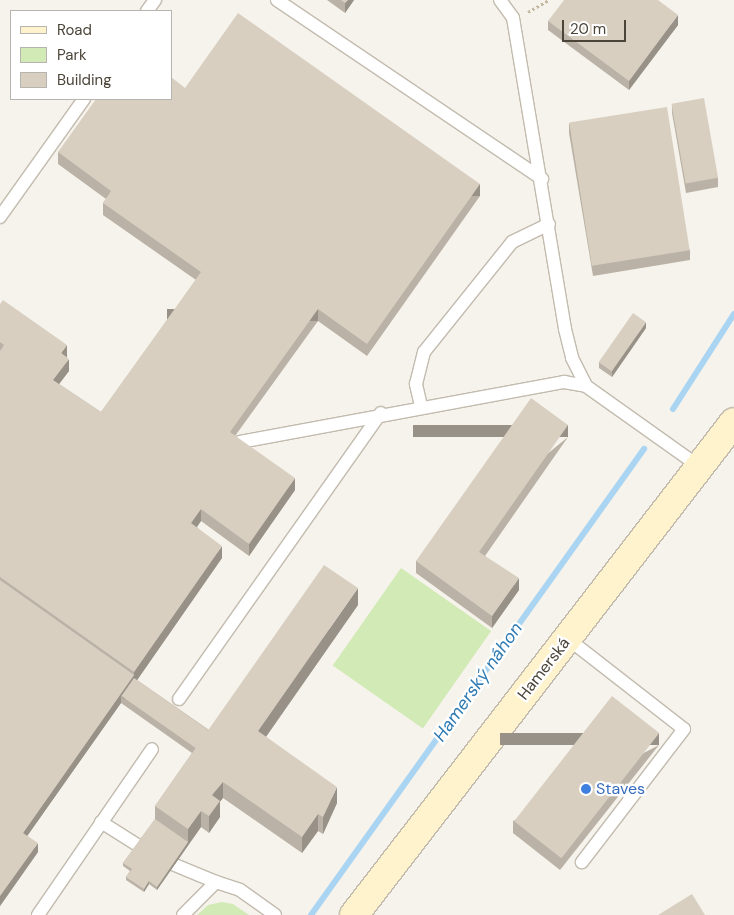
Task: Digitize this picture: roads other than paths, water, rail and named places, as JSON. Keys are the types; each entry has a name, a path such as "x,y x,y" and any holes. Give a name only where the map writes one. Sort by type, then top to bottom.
{"street":[{"name":"Hamerská","path":"354,915 734,422"}],"lane":[{"path":"278,0 542,179"},
{"path":"500,0 513,18 572,358 586,386"},
{"path":"0,217 83,100"},
{"path":"421,406 416,384 424,352 512,242 549,224"},
{"path":"240,442 381,413 564,382 586,386 700,466"},
{"path":"179,698 381,413"},
{"path":"567,638 684,729 582,862"},
{"path":"38,915 152,749"},
{"path":"101,822 158,858 240,890 275,915"},
{"path":"183,915 216,882"}],"waterway":[{"name":"Hamerský náhon","path":"673,409 734,314"},
{"name":"Hamerský náhon","path":"311,915 644,449"}],"place":[{"name":"Staves","path":"586,789"}]}
